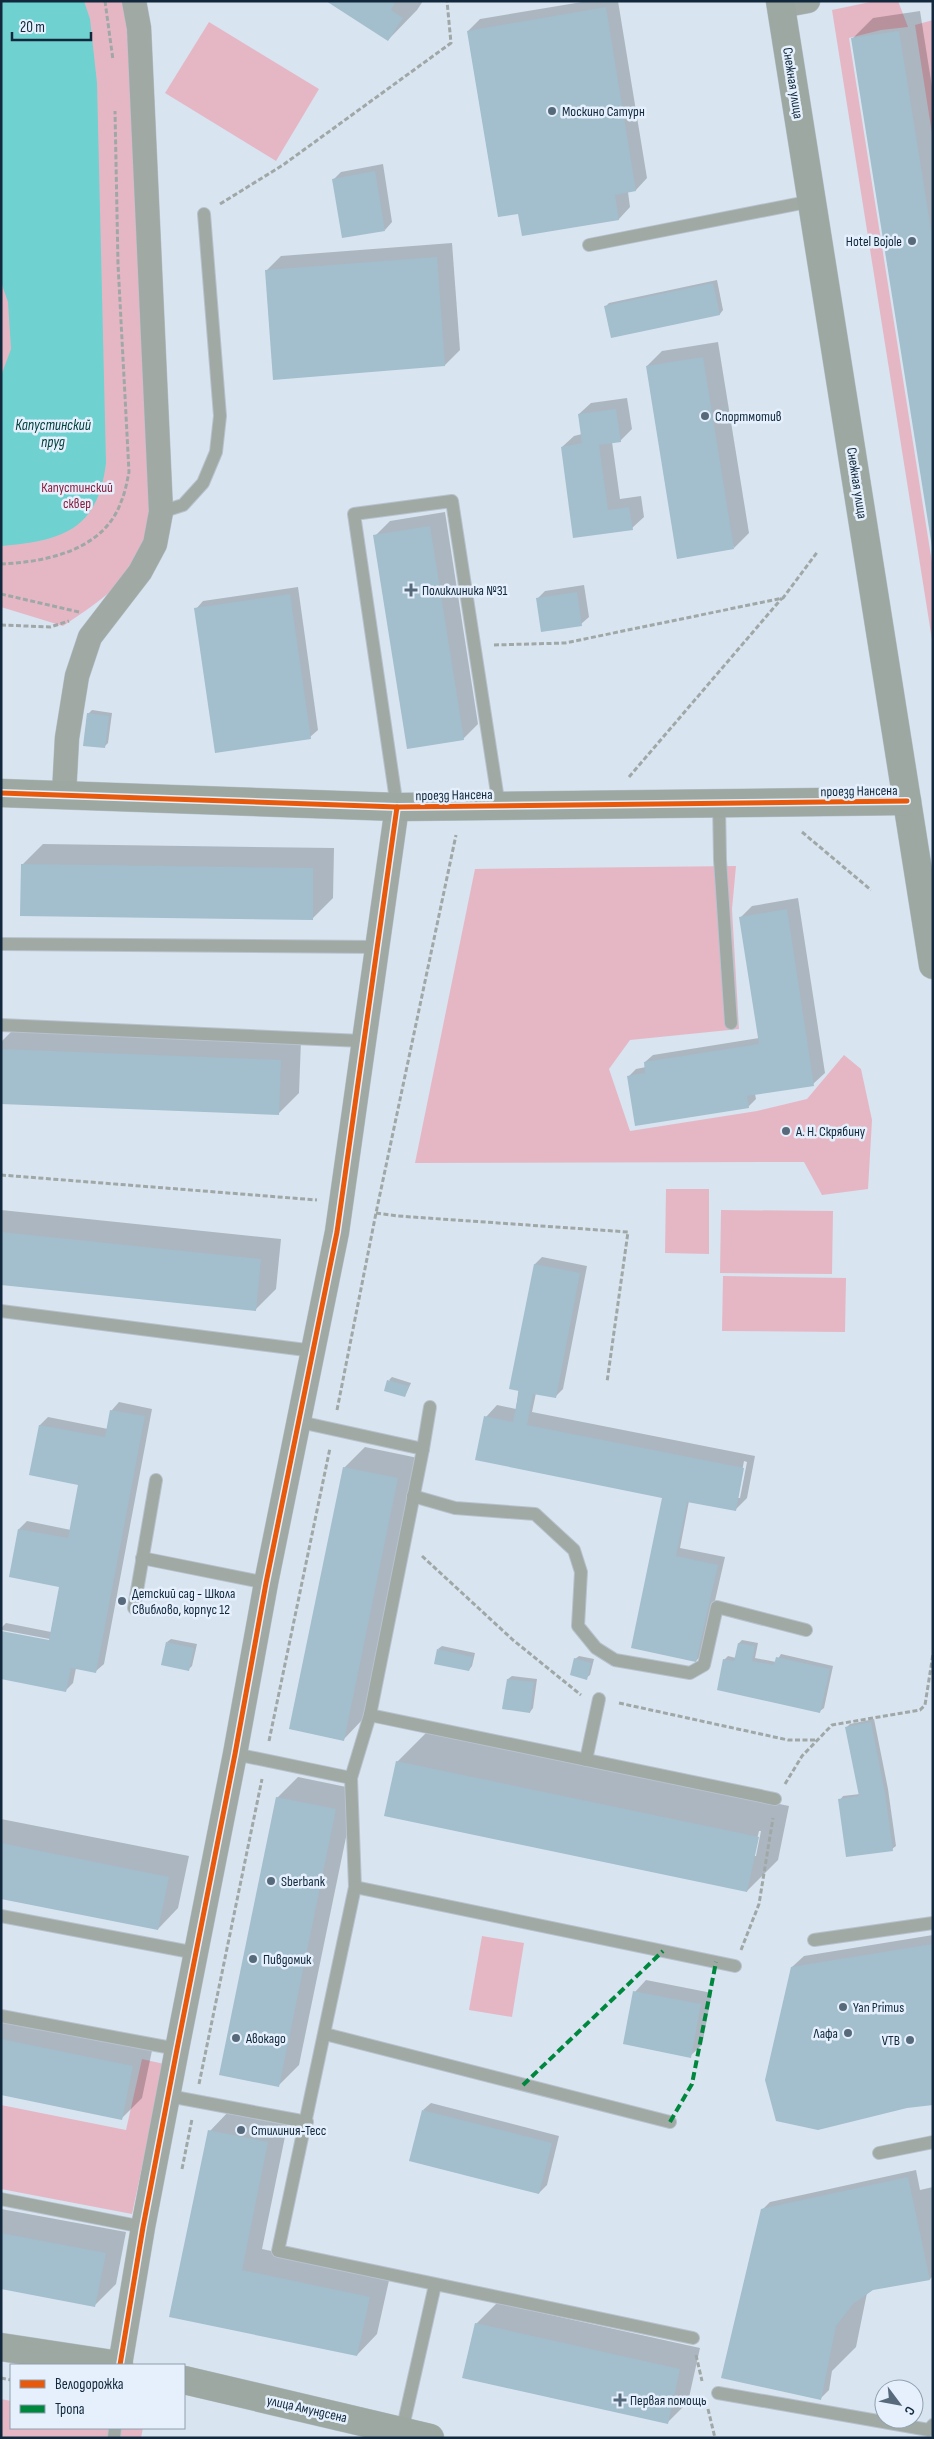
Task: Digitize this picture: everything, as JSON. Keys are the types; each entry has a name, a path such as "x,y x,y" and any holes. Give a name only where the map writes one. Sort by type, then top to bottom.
{"street":[{"path":"64,794 67,738 78,676 90,638 100,612 140,572 148,558 155,544 161,512 139,28 134,1"},
{"path":"781,4 808,1"},
{"name":"Снежная улица","path":"781,4 907,801 926,873 933,965"},
{"name":"проезд Нансена","path":"1,793 397,807 907,801"},
{"path":"119,2364 143,2227 235,1754 266,1583 314,1351 341,1202 397,807"},
{"path":"1,2347 112,2364"},
{"name":"улица Амундсена","path":"185,2380 430,2438"}],"lane":[{"path":"589,245 812,201"},
{"path":"161,512 183,506 203,483 216,452 220,416 204,214"},
{"path":"397,807 354,514 452,501 499,806"},
{"path":"719,804 720,860 731,1023"},
{"path":"1,944 378,947"},
{"path":"1,1025 364,1041"},
{"path":"1,1311 314,1351"},
{"path":"430,1407 370,1715 351,1778 355,1887 307,2122 278,2251 693,2338"},
{"path":"300,1422 423,1448"},
{"path":"134,1608 156,1480"},
{"path":"414,1496 455,1508 535,1514 574,1550 581,1572 578,1626 596,1648 615,1660 690,1673 704,1665 717,1607 806,1630"},
{"path":"142,1558 266,1583"},
{"path":"586,1760 599,1699"},
{"path":"370,1715 776,1800"},
{"path":"235,1754 351,1778"},
{"path":"355,1887 735,1966"},
{"path":"1,1916 196,1953"},
{"path":"814,1940 933,1923"},
{"path":"1,2016 177,2049"},
{"path":"324,2034 670,2122"},
{"path":"169,2096 307,2122"},
{"path":"879,2152 933,2142"},
{"path":"1,2199 143,2227"},
{"path":"402,2431 435,2284"},
{"path":"718,2393 929,2430 933,2425"}],"path":[{"path":"105,1 113,63"},
{"path":"204,214 283,165 451,43 447,1"},
{"path":"1,564 30,563 65,553 86,544 106,528 121,504 129,472 117,245 115,101"},
{"path":"629,777 782,598 818,551"},
{"path":"1,594 100,612"},
{"path":"475,646 565,643 782,598"},
{"path":"1,625 50,627 100,612"},
{"path":"802,832 870,890"},
{"path":"180,2178 334,1429 376,1213 456,836"},
{"path":"1,1175 341,1202"},
{"path":"376,1213 628,1232 607,1382"},
{"path":"735,1966 759,1904 776,1800 802,1756 832,1725 920,1710 925,1705 933,1654"}],"green space":[{"name":"Капустинский пруд","path":"1,1 129,1 153,511 145,544 129,572 109,593 63,626 1,607"},
{"path":"875,1 898,1 908,27 881,30 849,38 933,569 933,646 832,10"},
{"path":"933,20 933,140 915,25"},
{"path":"209,22 319,89 276,161 165,93"},
{"path":"736,866 732,909 739,1029 630,1040 609,1069 630,1131 757,1111 807,1099 844,1055 861,1069 872,1120 868,1189 822,1195 804,1162 415,1163 475,869"},
{"path":"666,1189 709,1189 709,1254 665,1253"},
{"path":"721,1210 833,1211 832,1274 720,1273"},
{"path":"723,1276 846,1278 845,1332 722,1331"},
{"path":"482,1936 524,1943 512,2017 469,2010"},
{"path":"142,2059 164,2064 132,2214 1,2189 1,2105 126,2130"},
{"path":"1,2399 10,2401 10,2429 143,2429 141,2438 1,2438"}],"water":[{"name":"Капустинский пруд","path":"1,1 84,1 90,19 97,83 106,463 102,486 95,504 73,528 42,540 1,546 1,376 11,349 8,302 1,282"}],"building":[{"path":"326,1 396,1 391,10 403,18 388,41"},
{"name":"Москино Сатурн","path":"606,7 636,191 615,195 619,220 522,236 518,214 498,217 467,31"},
{"path":"899,31 933,242 932,547 851,38"},
{"path":"375,171 385,231 342,238 332,179"},
{"path":"437,257 445,366 273,380 265,270"},
{"path":"713,283 720,315 611,338 604,306"},
{"path":"703,357 734,549 677,559 646,366"},
{"path":"616,409 621,442 599,445 608,510 629,507 633,530 573,538 561,447 582,443 578,414"},
{"name":"Поликлиника №31","path":"430,526 464,740 407,749 373,535"},
{"path":"577,592 582,626 541,632 536,598"},
{"path":"290,594 311,739 215,753 194,608"},
{"path":"87,713 109,716 105,748 83,746"},
{"path":"21,864 313,868 313,920 20,916"},
{"path":"787,909 814,1086 747,1096 749,1108 635,1126 627,1076 645,1073 644,1062 759,1044 739,917"},
{"path":"1,1049 281,1060 279,1115 1,1104"},
{"path":"1,1232 261,1259 256,1311 1,1285"},
{"path":"534,1264 580,1273 556,1398 533,1394 527,1425 744,1468 736,1511 687,1502 676,1556 718,1565 696,1662 631,1648 662,1498 475,1460 484,1416 513,1422 519,1391 509,1389"},
{"path":"387,1380 409,1386 405,1397 384,1391"},
{"path":"110,1410 145,1416 96,1673 71,1668 66,1692 1,1679 1,1631 49,1640 59,1587 9,1577 18,1529 68,1538 78,1485 29,1475 39,1425 105,1437"},
{"path":"343,1467 398,1478 344,1741 289,1729"},
{"path":"166,1642 194,1648 189,1671 161,1665"},
{"path":"738,1643 755,1646 752,1661 774,1665 776,1657 830,1669 820,1713 717,1690 723,1659 734,1661"},
{"path":"437,1649 473,1657 469,1671 434,1664"},
{"path":"574,1658 591,1663 587,1680 570,1675"},
{"path":"507,1679 534,1682 530,1713 502,1709"},
{"path":"871,1722 885,1793 893,1851 846,1857 838,1799 859,1796 845,1727"},
{"path":"396,1761 759,1837 747,1892 384,1816"},
{"path":"276,1797 336,1809 279,2087 219,2075"},
{"path":"1,1843 169,1877 158,1930 1,1899"},
{"path":"933,1944 933,2105 907,2108 818,2130 776,2121 765,2080 791,1967"},
{"path":"633,1991 701,2004 691,2058 623,2044"},
{"path":"1,2039 133,2066 122,2120 1,2095"},
{"path":"422,2110 552,2143 539,2194 409,2161"},
{"path":"208,2130 268,2142 242,2270 370,2297 357,2356 169,2317"},
{"path":"908,2177 930,2280 873,2290 853,2304 836,2326 821,2400 721,2378 761,2209"},
{"path":"1,2233 106,2253 95,2307 1,2289"},
{"path":"475,2323 680,2369 668,2424 462,2378"}],"marked path":[{"path":"523,2085 663,1951"},
{"path":"670,2122 692,2084 716,1962"}],"cycle path":[{"path":"1,793 397,807 907,801"},
{"path":"120,2364 143,2227 235,1754 266,1583 337,1232 397,807"}],"place":[{"name":"Москино Сатурн","path":"552,111"},
{"name":"Hotel Bojole","path":"912,241"},
{"name":"Спортмотив","path":"705,416"},
{"name":"Поликлиника №31","path":"411,590"},
{"name":"А. Н. Скрябину","path":"786,1131"},
{"name":"Детский сад - Школа Свиблово, корпус 12","path":"122,1601"},
{"name":"Sberbank","path":"271,1881"},
{"name":"Пивдомик","path":"253,1959"},
{"name":"Yan Primus","path":"843,2007"},
{"name":"Лафа","path":"848,2033"},
{"name":"Авокадо","path":"236,2038"},
{"name":"VTB","path":"910,2040"},
{"name":"Стилиния-Тесс","path":"241,2130"},
{"name":"Первая помощь","path":"620,2400"}],"park label":[{"name":"Капустинский сквер","path":"77,496"}]}
